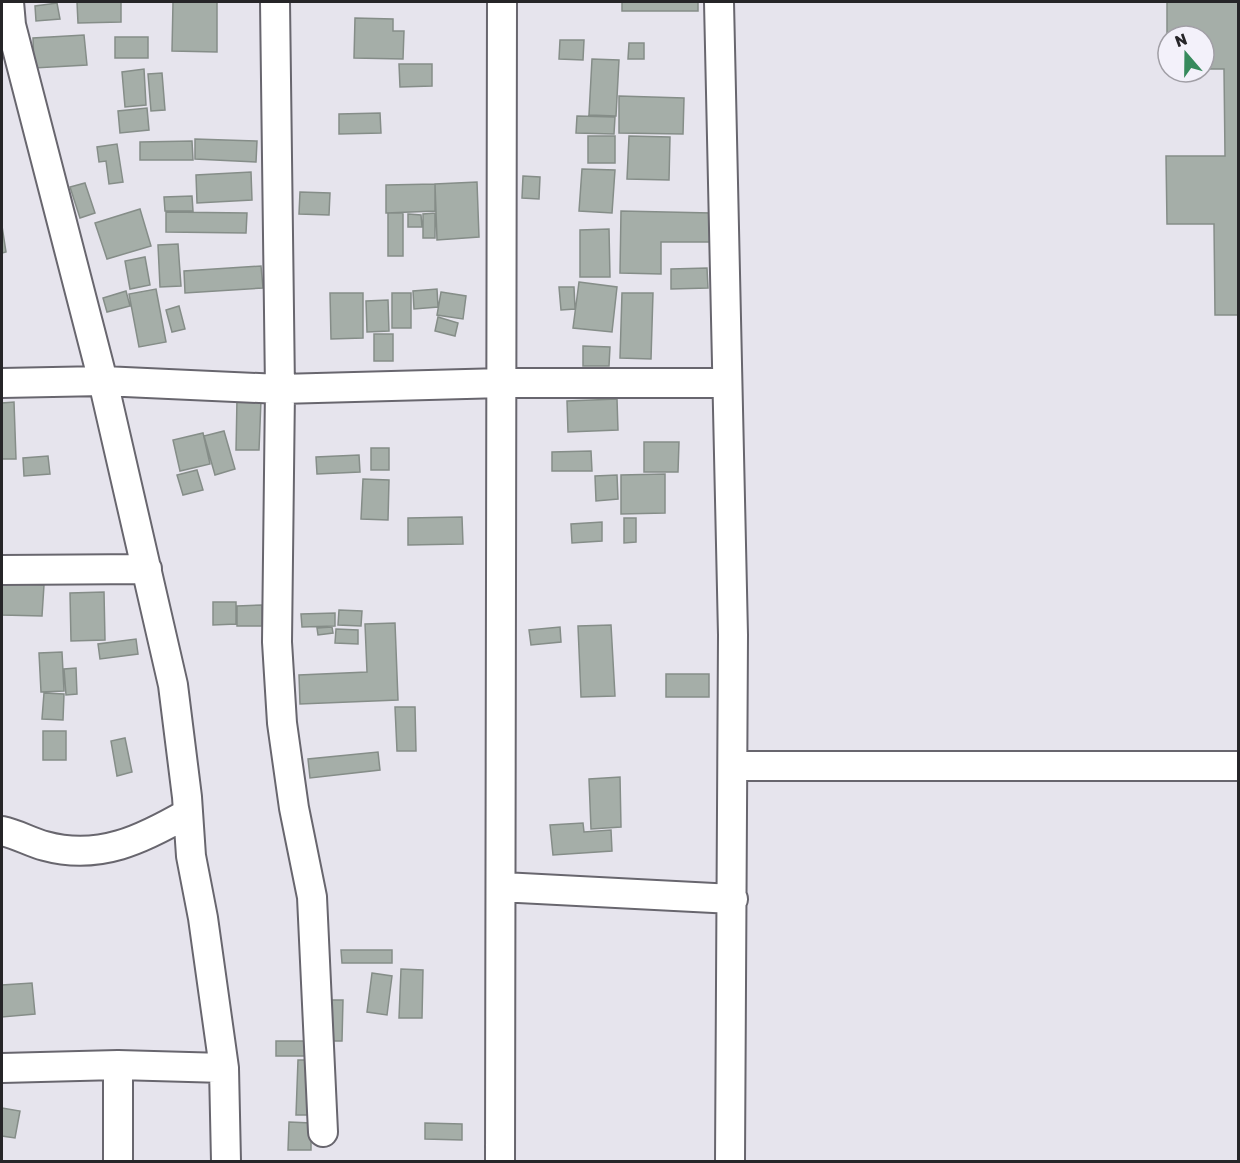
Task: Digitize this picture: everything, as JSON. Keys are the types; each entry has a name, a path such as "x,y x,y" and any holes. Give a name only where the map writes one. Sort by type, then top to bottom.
{"street":[{"path":"9,2 14,36 103,381 173,686 191,856 203,918 224,1068 226,1161"},
{"path":"275,2 280,389 278,642 284,734 294,808 312,897 323,1132"},
{"path":"500,1161 499,696 503,382 502,2"},
{"path":"719,2 733,766 730,1161"},
{"path":"2,383 103,381 280,389 503,382 727,383"},
{"path":"2,570 147,569"},
{"path":"733,766 1239,766"},
{"path":"2,831 45,846 72,851 110,850 146,837 188,813"},
{"path":"501,887 733,899"},
{"path":"2,1068 118,1065 224,1068"},
{"path":"118,1065 118,1161"}],"building":[{"path":"77,2 121,2 121,22 78,23"},
{"path":"173,2 217,2 217,52 172,51"},
{"path":"622,2 698,2 698,11 622,11"},
{"path":"1167,2 1238,2 1238,315 1215,315 1214,224 1167,224 1166,156 1225,156 1224,69 1216,69 1216,24 1167,24"},
{"path":"57,3 60,19 36,21 35,6"},
{"path":"355,18 393,19 393,31 404,31 403,59 354,58"},
{"path":"84,35 87,65 34,68 33,38"},
{"path":"115,37 148,37 148,58 115,58"},
{"path":"560,40 584,40 583,60 559,59"},
{"path":"629,43 644,43 644,59 628,59"},
{"path":"592,59 619,60 616,116 589,115"},
{"path":"399,64 432,64 432,86 400,87"},
{"path":"144,69 146,105 125,107 122,72"},
{"path":"162,73 165,110 151,111 148,74"},
{"path":"619,96 684,98 683,134 619,133"},
{"path":"147,108 149,130 120,133 118,111"},
{"path":"380,113 381,133 339,134 339,114"},
{"path":"577,116 615,117 614,134 576,133"},
{"path":"588,136 615,136 615,163 588,163"},
{"path":"629,136 670,137 669,180 627,179"},
{"path":"195,139 257,141 256,162 195,159"},
{"path":"192,141 193,160 140,160 140,142"},
{"path":"117,144 123,182 109,184 106,161 99,162 97,147"},
{"path":"582,169 615,170 612,213 579,211"},
{"path":"251,172 252,200 197,203 196,175"},
{"path":"523,176 540,177 539,199 522,198"},
{"path":"477,182 479,237 437,240 435,184"},
{"path":"85,183 95,213 80,218 70,187"},
{"path":"435,184 435,211 386,213 386,185"},
{"path":"300,192 330,193 329,215 299,214"},
{"path":"192,196 193,211 165,211 164,197"},
{"path":"140,209 151,246 107,259 95,223"},
{"path":"621,211 711,213 711,242 661,242 661,274 620,273"},
{"path":"166,212 247,213 246,233 166,232"},
{"path":"388,213 403,213 403,256 388,256"},
{"path":"435,213 435,238 423,238 423,214"},
{"path":"408,214 421,215 422,227 408,227"},
{"path":"2,226 6,252 2,253"},
{"path":"609,229 610,277 580,277 580,230"},
{"path":"178,244 181,286 160,287 158,245"},
{"path":"145,257 150,285 130,289 125,261"},
{"path":"261,266 263,288 185,293 184,271"},
{"path":"707,268 708,288 671,289 671,269"},
{"path":"579,282 617,287 612,332 573,328"},
{"path":"559,287 574,287 575,309 561,310"},
{"path":"156,289 166,342 139,347 129,294"},
{"path":"437,289 438,307 414,309 413,291"},
{"path":"126,291 130,306 107,312 103,298"},
{"path":"441,292 466,296 463,319 437,315"},
{"path":"330,293 363,293 363,338 331,339"},
{"path":"392,293 411,293 411,328 392,328"},
{"path":"622,293 653,293 651,359 620,358"},
{"path":"388,300 389,331 367,332 366,301"},
{"path":"179,306 185,329 172,332 166,310"},
{"path":"438,317 458,323 455,336 435,331"},
{"path":"374,334 393,334 393,361 374,361"},
{"path":"583,346 610,347 609,366 583,366"},
{"path":"237,399 261,400 259,450 236,450"},
{"path":"617,399 618,430 568,432 567,401"},
{"path":"14,402 16,459 2,459 2,403"},
{"path":"224,431 235,469 215,475 204,436"},
{"path":"203,433 210,464 180,471 173,440"},
{"path":"644,442 679,442 678,472 644,472"},
{"path":"371,448 389,448 389,470 371,470"},
{"path":"591,451 592,471 552,471 552,452"},
{"path":"359,455 360,472 317,474 316,457"},
{"path":"48,456 50,474 24,476 23,458"},
{"path":"197,470 203,490 183,495 177,475"},
{"path":"665,474 665,513 621,514 621,475"},
{"path":"617,475 618,499 596,501 595,476"},
{"path":"363,479 389,480 388,520 361,519"},
{"path":"462,517 463,544 408,545 408,518"},
{"path":"624,518 636,518 636,542 624,543"},
{"path":"602,522 602,541 572,543 571,524"},
{"path":"2,583 44,585 42,616 2,615"},
{"path":"104,592 105,640 71,641 70,593"},
{"path":"213,602 236,602 236,624 213,625"},
{"path":"262,605 262,626 237,626 237,606"},
{"path":"339,610 362,611 361,626 338,625"},
{"path":"335,613 335,626 302,627 301,614"},
{"path":"395,623 398,700 300,704 299,675 367,672 365,624"},
{"path":"611,625 615,696 581,697 578,626"},
{"path":"332,627 333,633 318,635 317,628"},
{"path":"560,627 561,642 531,645 529,630"},
{"path":"336,629 358,630 358,644 335,643"},
{"path":"136,639 138,654 100,659 98,644"},
{"path":"62,652 64,691 41,692 39,653"},
{"path":"76,668 77,694 66,695 64,669"},
{"path":"666,674 709,674 709,697 666,697"},
{"path":"44,693 64,694 63,720 42,719"},
{"path":"395,707 415,707 416,751 397,751"},
{"path":"43,731 66,731 66,760 43,760"},
{"path":"125,738 132,772 117,776 111,741"},
{"path":"378,752 380,770 310,778 308,759"},
{"path":"620,777 621,827 591,829 589,779"},
{"path":"583,823 584,832 611,830 612,851 553,855 550,825"},
{"path":"341,950 392,950 392,963 342,963"},
{"path":"401,969 423,970 422,1018 399,1018"},
{"path":"372,973 392,976 387,1015 367,1012"},
{"path":"32,983 35,1014 2,1017 2,985"},
{"path":"331,1000 343,1000 342,1041 330,1041"},
{"path":"276,1041 317,1041 317,1056 276,1056"},
{"path":"298,1060 318,1060 316,1115 296,1115"},
{"path":"2,1108 20,1111 15,1138 2,1136"},
{"path":"289,1122 311,1123 311,1150 288,1150"},
{"path":"425,1123 462,1124 462,1140 425,1139"}]}
